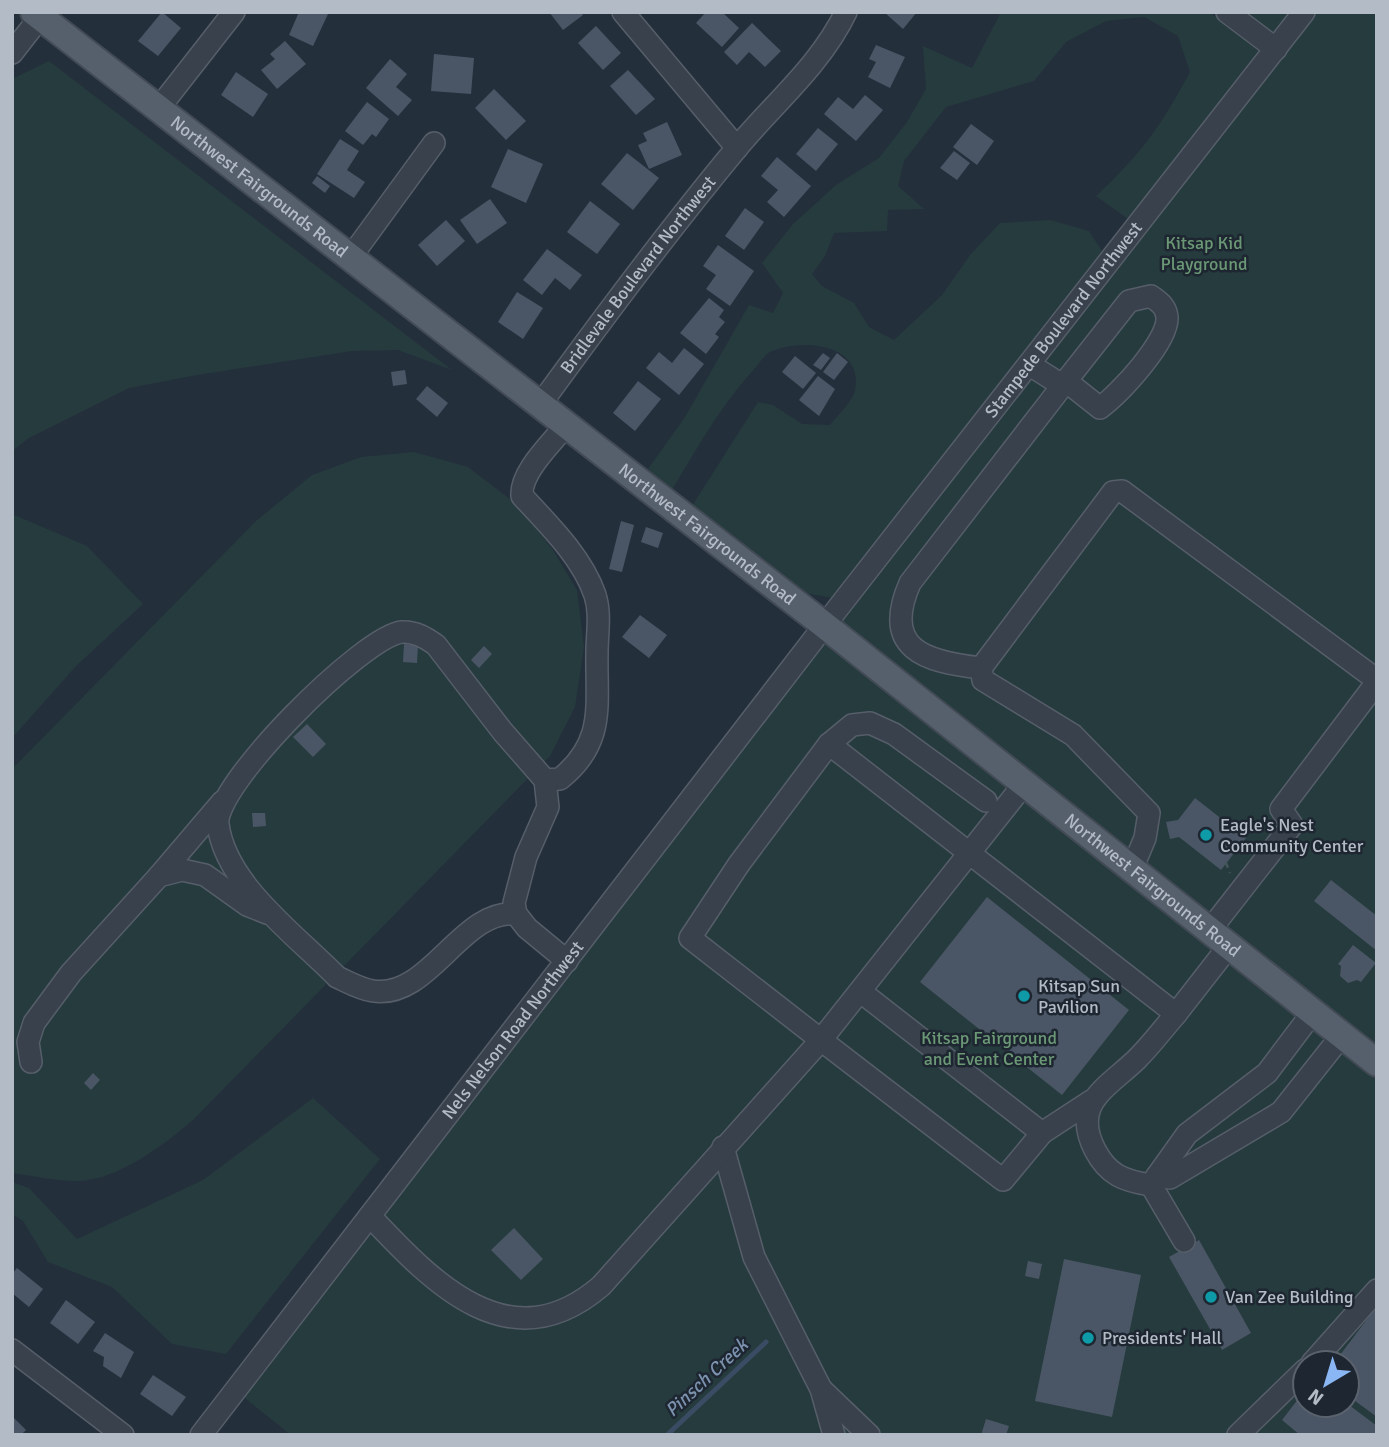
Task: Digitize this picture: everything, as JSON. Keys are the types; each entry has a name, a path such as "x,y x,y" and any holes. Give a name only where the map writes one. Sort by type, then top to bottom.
{"main road":[{"name":"Northwest Fairgrounds Road","path":"40,14 824,626 1377,1063"}],"street":[{"path":"159,108 234,12"},
{"path":"623,12 737,148"},
{"name":"Bridlevale Boulevard Northwest","path":"540,405 639,268 737,148 817,60 846,12"},
{"path":"1227,12 1276,49"},
{"name":"Stampede Boulevard Northwest","path":"824,626 1304,12"},
{"path":"12,53 40,14"},
{"path":"350,258 435,143"},
{"path":"981,668 924,658 903,634 900,607 910,583 1066,381 1129,301 1151,296 1165,307 1167,320 1163,335 1116,396 1100,408 1066,381 1057,382 1030,365"},
{"path":"545,780 560,779 582,757 596,730 599,705 599,612 594,593 572,553 522,496 521,488 566,425"},
{"path":"986,801 894,734 870,723 852,725 829,744 739,864 690,938 1003,1180 1042,1133 1091,1101 1136,1060 1176,1014 1219,938 1292,825 1281,809 1377,681 1122,491 1113,492 981,668 983,680 1073,735 1149,813 1145,838 1132,869"},
{"name":"Nels Nelson Road Northwest","path":"201,1435 824,626"},
{"path":"31,1062 28,1042 34,1023 72,973 159,876 269,741 345,665 381,639 403,632 423,636 436,645 503,732 545,780 548,807 515,892 516,914 527,928 567,961"},
{"path":"829,744 1176,1014"},
{"path":"370,1216 424,1273 469,1304 510,1318 551,1315 581,1303 601,1286 821,1040 1024,784"},
{"path":"223,800 217,820 223,848 236,874 337,976 375,991 404,985 422,974 494,915 516,914"},
{"path":"159,876 182,870 205,875 247,905 276,916"},
{"path":"861,992 1042,1133"},
{"path":"1154,1181 1187,1134 1263,1077 1313,1012"},
{"path":"1091,1101 1086,1132 1102,1164 1121,1180 1154,1181 1170,1178 1279,1114 1342,1035"},
{"path":"1263,1077 1279,1114"},
{"path":"723,1147 754,1257 821,1390 834,1435"},
{"path":"1154,1181 1184,1241"},
{"path":"1324,1349 1377,1290"},
{"path":"12,1349 123,1435"},
{"path":"1238,1435 1291,1384"},
{"path":"821,1390 869,1435"}],"green space":[{"path":"1001,12 1209,12 1259,50 1128,219 1096,196 1149,138 1190,72 1178,36 1144,17 1106,21 1066,42 1034,81 946,107 904,161 898,186 924,209 888,210 887,231 834,233 825,256 812,274 822,286 854,303 869,327 894,340 942,295 970,255 1000,223 1050,220 1089,231 1102,251 833,598 805,593 692,506 758,402 773,405 802,424 830,425 848,404 855,390 855,375 850,363 841,354 814,345 785,347 770,352 721,411 672,490 648,469 685,417 749,305 773,313 783,293 762,263 793,224 836,185 879,158 907,122 926,89 923,46 972,68"},
{"path":"1243,12 1291,12 1273,35"},
{"name":"Kitsap Fairground and Event Center","path":"1304,12 1377,12 1377,1435 291,1435 236,1391"},
{"path":"49,61 452,370 398,350 352,351 197,375 129,388 29,438 12,451 12,79"},
{"path":"414,452 468,467 518,505 553,550 577,590 584,647 575,707 550,756 193,1120 168,1140 140,1160 109,1175 93,1179 61,1180 12,1173 12,769 256,521 312,475 361,457"},
{"path":"12,514 87,546 143,604 76,666 12,738"},
{"path":"313,1098 380,1159 226,1354 172,1344 112,1287 48,1262 23,1221 12,1214 12,1182 29,1188 77,1239 203,1180"}],"building":[{"path":"162,12 181,28 158,56 138,41"},
{"path":"299,12 328,14 313,46 289,35"},
{"path":"549,12 581,12 583,15 563,30"},
{"path":"706,12 722,12 739,28 722,47 696,23"},
{"path":"884,12 917,12 903,29"},
{"path":"752,23 781,51 765,67 749,52 737,65 724,52"},
{"path":"596,26 621,53 603,70 578,43"},
{"path":"285,41 306,64 277,89 261,70 275,59 270,54"},
{"path":"876,45 905,57 890,88 868,77 876,62 869,59"},
{"path":"434,54 474,58 471,94 431,91"},
{"path":"390,59 407,74 396,87 412,100 398,116 366,88"},
{"path":"628,70 655,99 636,115 610,86"},
{"path":"236,72 268,94 253,117 221,95"},
{"path":"494,89 526,121 506,140 475,108"},
{"path":"865,95 883,110 856,141 824,114 838,97 853,109"},
{"path":"367,102 389,119 376,137 372,134 363,145 345,131"},
{"path":"667,122 682,155 649,169 638,145 647,141 643,133"},
{"path":"971,124 994,141 977,165 953,147"},
{"path":"818,128 838,144 816,171 796,154"},
{"path":"340,139 359,151 347,170 365,182 354,198 317,174"},
{"path":"508,149 543,164 526,203 491,187"},
{"path":"954,151 970,163 957,180 940,168"},
{"path":"627,153 659,178 633,210 601,184"},
{"path":"777,157 811,186 784,217 767,202 778,190 761,176"},
{"path":"317,176 330,186 325,193 312,183"},
{"path":"490,199 507,223 477,244 460,220"},
{"path":"590,201 620,224 597,254 567,232"},
{"path":"745,208 764,222 744,250 725,236"},
{"path":"446,220 465,241 437,266 418,245"},
{"path":"718,245 754,271 730,306 706,289 716,275 703,266"},
{"path":"547,249 582,275 570,290 555,278 542,295 523,280"},
{"path":"517,292 543,308 523,339 498,322"},
{"path":"709,298 724,310 719,317 725,322 715,334 719,337 706,354 680,333"},
{"path":"684,348 704,364 679,395 646,368 659,352 672,363"},
{"path":"823,353 830,358 821,370 813,365"},
{"path":"837,353 848,362 834,380 823,372"},
{"path":"795,356 816,373 803,389 782,372"},
{"path":"405,370 407,384 393,386 391,372"},
{"path":"818,376 835,389 819,416 799,400"},
{"path":"638,381 661,399 635,431 613,413"},
{"path":"427,386 448,403 437,417 416,399"},
{"path":"621,521 634,525 622,572 609,569"},
{"path":"646,527 663,533 658,548 641,542"},
{"path":"640,615 667,635 649,658 622,637"},
{"path":"404,644 418,645 417,663 403,662"},
{"path":"484,646 492,654 479,668 471,660"},
{"path":"307,724 326,744 313,757 293,737"},
{"name":"Eagle's Nest Community Center","path":"1195,798 1246,838 1221,870 1179,837 1170,839 1166,822 1178,820"},
{"path":"252,813 265,813 266,826 253,827"},
{"path":"1331,880 1377,916 1377,951 1314,901"},
{"name":"Kitsap Sun Pavilion","path":"987,897 1129,1010 1062,1095 920,982"},
{"path":"1353,945 1376,963 1361,982 1357,980 1348,983 1340,976 1341,966 1338,964"},
{"path":"93,1073 100,1080 91,1090 84,1083"},
{"path":"514,1228 543,1259 521,1280 491,1250"},
{"name":"Van Zee Building","path":"1199,1240 1251,1333 1222,1350 1169,1257"},
{"name":"Presidents' Hall","path":"1064,1259 1141,1275 1112,1417 1035,1401"},
{"path":"1028,1261 1042,1264 1039,1279 1025,1276"},
{"path":"17,1268 43,1289 29,1307 12,1293 12,1274"},
{"path":"66,1300 95,1322 78,1344 50,1323"},
{"path":"1377,1306 1377,1417 1361,1405 1361,1349 1345,1349"},
{"path":"105,1333 134,1352 121,1378 103,1366 104,1357 93,1351"},
{"path":"153,1375 186,1397 172,1416 140,1394"},
{"path":"1291,1408 1291,1419 1361,1419 1361,1414 1377,1426 1377,1435 1300,1435 1282,1420"},
{"path":"12,1416 26,1430 21,1435 12,1435"},
{"path":"986,1419 1009,1426 1006,1435 981,1435"}],"waterway":[{"name":"Pinsch Creek","path":"667,1435 766,1342"}],"place":[{"name":"Eagle's Nest Community Center","path":"1206,835"},
{"name":"Kitsap Sun Pavilion","path":"1024,996"},
{"name":"Van Zee Building","path":"1211,1297"},
{"name":"Presidents' Hall","path":"1088,1338"}],"park label":[{"name":"Kitsap Kid Playground","path":"1204,253"}]}
